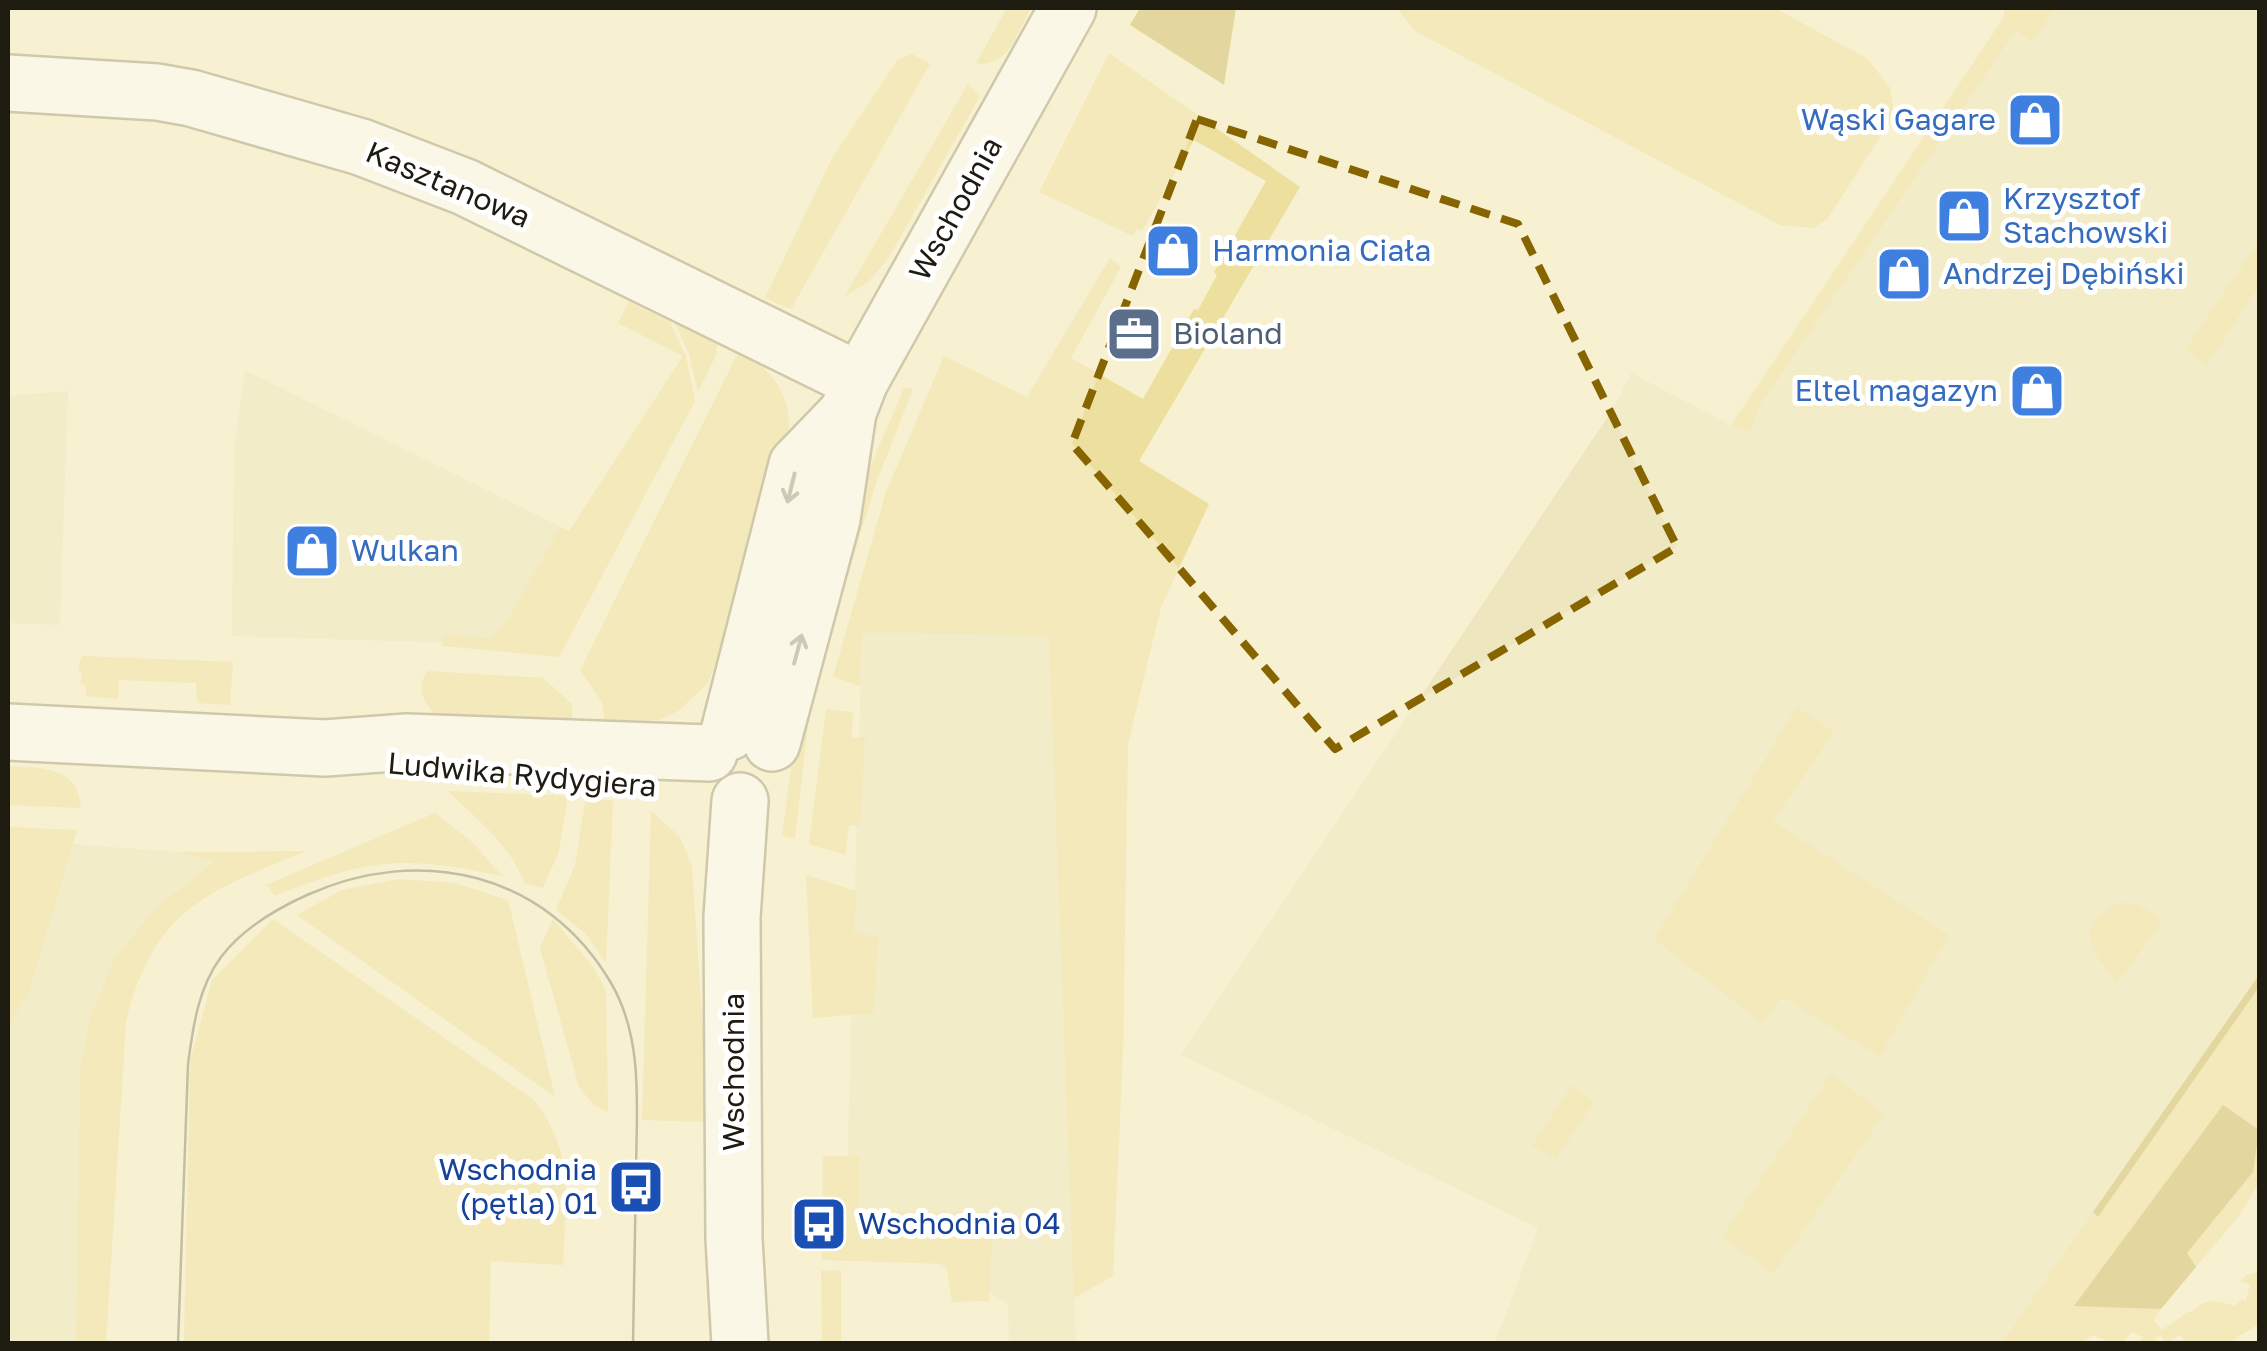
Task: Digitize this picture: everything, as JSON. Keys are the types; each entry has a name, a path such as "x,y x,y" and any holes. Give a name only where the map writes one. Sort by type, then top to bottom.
{"street":[{"name":"Wschodnia","path":"740,1344 734,1239 734,764 797,465 854,396 1068,8"},
{"name":"Kasztanowa","path":"8,83 157,92 191,98 361,147 465,187 854,396"},
{"name":"Ludwika Rydygiera","path":"8,732 325,748 407,742 734,764"}],"highlighted area":[{"path":"1197,119 1518,224 1677,547 1335,749 1072,444"}],"shaded area":[{"path":"1007,8 1031,8 1004,54 987,63 976,63"},
{"path":"1140,8 1236,8 1224,85 1130,25"},
{"path":"1397,8 1775,8 1868,59 1890,88 1891,121 1827,219 1813,228 1780,225 1415,31"},
{"path":"2005,8 2055,8 2033,42 2016,30 1760,405 1750,432 1731,425 2004,17"},
{"path":"2013,8 2259,8 2259,991 2011,1343 1495,1343 1538,1228 1181,1055 1613,409 1631,373 1731,425"},
{"path":"1109,53 1300,187 1139,461 1209,504 1161,607 1128,744 1123,1051 1113,1276 1074,1298 1049,635 862,633 860,686 833,677 886,492 944,356 1027,397 1110,258 1121,267 1071,358 1143,399 1194,309 1198,310 1217,275 1214,272 1266,181 1194,140 1142,231 1137,229 1133,236 1039,192"},
{"path":"912,54 930,64 791,309 765,298 832,158 898,59"},
{"path":"968,84 980,96 888,259 868,282 844,297"},
{"path":"2259,241 2259,285 2207,365 2185,350"},
{"path":"629,302 670,322 686,357 695,401 559,657 443,646 445,634 491,639 506,622 561,527 569,531 683,356 618,323"},
{"path":"675,323 717,344 716,355 698,392 689,354"},
{"path":"740,349 779,387 789,424 788,439 724,648 707,684 678,711 659,720 605,722 602,702 580,670"},
{"path":"245,370 561,527 516,645 232,636 234,447"},
{"path":"904,388 913,389 876,483 817,676 866,477"},
{"path":"68,391 60,625 8,623 8,396"},
{"path":"862,633 1049,634 1076,1343 1009,1343 1008,1304 846,1212"},
{"path":"82,656 233,662 230,705 197,703 196,683 119,680 118,699 86,696 78,670"},
{"path":"428,671 543,678 572,704 572,718 435,715 422,693"},
{"path":"810,707 795,839 782,836 798,715"},
{"path":"1797,707 1834,732 1773,821 1949,935 1880,1056 1782,997 1762,1023 1654,939"},
{"path":"826,709 853,712 852,738 865,737 860,826 849,825 845,855 809,844"},
{"path":"8,766 45,769 65,777 79,794 81,808 8,805"},
{"path":"448,791 568,796 559,851 543,888 524,883 502,845"},
{"path":"586,797 613,801 606,963 585,933 556,910 575,865"},
{"path":"651,811 680,837 692,866 709,1122 642,1120"},
{"path":"435,813 473,843 502,876 411,863 362,867 275,896 266,885"},
{"path":"8,827 77,830 30,988 8,1029"},
{"path":"8,839 177,852 216,860 160,904 80,1070 76,1343 8,1343"},
{"path":"306,851 240,879 189,909 152,953 137,984 126,1022 106,1343 76,1343 80,1070 91,1016 115,957 159,905 215,861 177,852"},
{"path":"806,875 856,891 854,933 878,936 874,1013 813,1018"},
{"path":"399,879 454,883 508,900 555,1097 297,915 342,890"},
{"path":"2120,903 2134,903 2163,919 2117,984 2094,950 2091,929 2104,911"},
{"path":"273,919 534,1100 548,1121 563,1160 565,1179 563,1265 491,1261 489,1343 184,1343 190,1061 212,980"},
{"path":"553,919 594,968 606,991 608,1113 592,1103 579,1087 540,948"},
{"path":"2259,975 2259,987 2098,1217 2093,1212"},
{"path":"2259,987 2259,1183 2238,1217 2196,1267 2186,1254 2253,1172 2075,1305 2161,1309 2154,1320 2162,1330 2206,1302 2235,1306 2246,1300 2250,1285 2241,1282 2246,1275 2257,1272 2259,1324 2228,1343 2181,1343 2184,1339 2179,1335 2167,1343 2160,1335 2155,1339 2159,1343 2140,1343 2142,1337 2132,1332 2122,1343 2092,1335 2082,1343 2001,1344 2093,1212 2099,1216"},
{"path":"1831,1074 1884,1114 1774,1273 1722,1238"},
{"path":"1572,1085 1594,1102 1556,1159 1532,1146"},
{"path":"2223,1105 2259,1130 2253,1172 2187,1253 2196,1267 2161,1309 2074,1306"},
{"path":"823,1156 859,1156 859,1212 993,1212 989,1301 952,1302 946,1264 822,1260"},
{"path":"841,1270 841,1343 822,1343 821,1271"}],"tram line":[{"path":"178,1344 188,1064 198,1008 213,969 249,929 307,895 350,880 393,872 436,871 477,878 516,893 552,915 584,945 622,1005 636,1077 633,1344"}],"place":[{"name":"Wąski Gagare","path":"2035,120"},
{"name":"Krzysztof Stachowski","path":"1964,216"},
{"name":"Harmonia Ciała","path":"1173,251"},
{"name":"Andrzej Dębiński","path":"1904,274"},
{"name":"Bioland","path":"1134,334"},
{"name":"Eltel magazyn","path":"2037,391"},
{"name":"Wulkan","path":"312,551"},
{"name":"Wschodnia (pętla) 01","path":"636,1187"},
{"name":"Wschodnia 04","path":"819,1224"}]}
